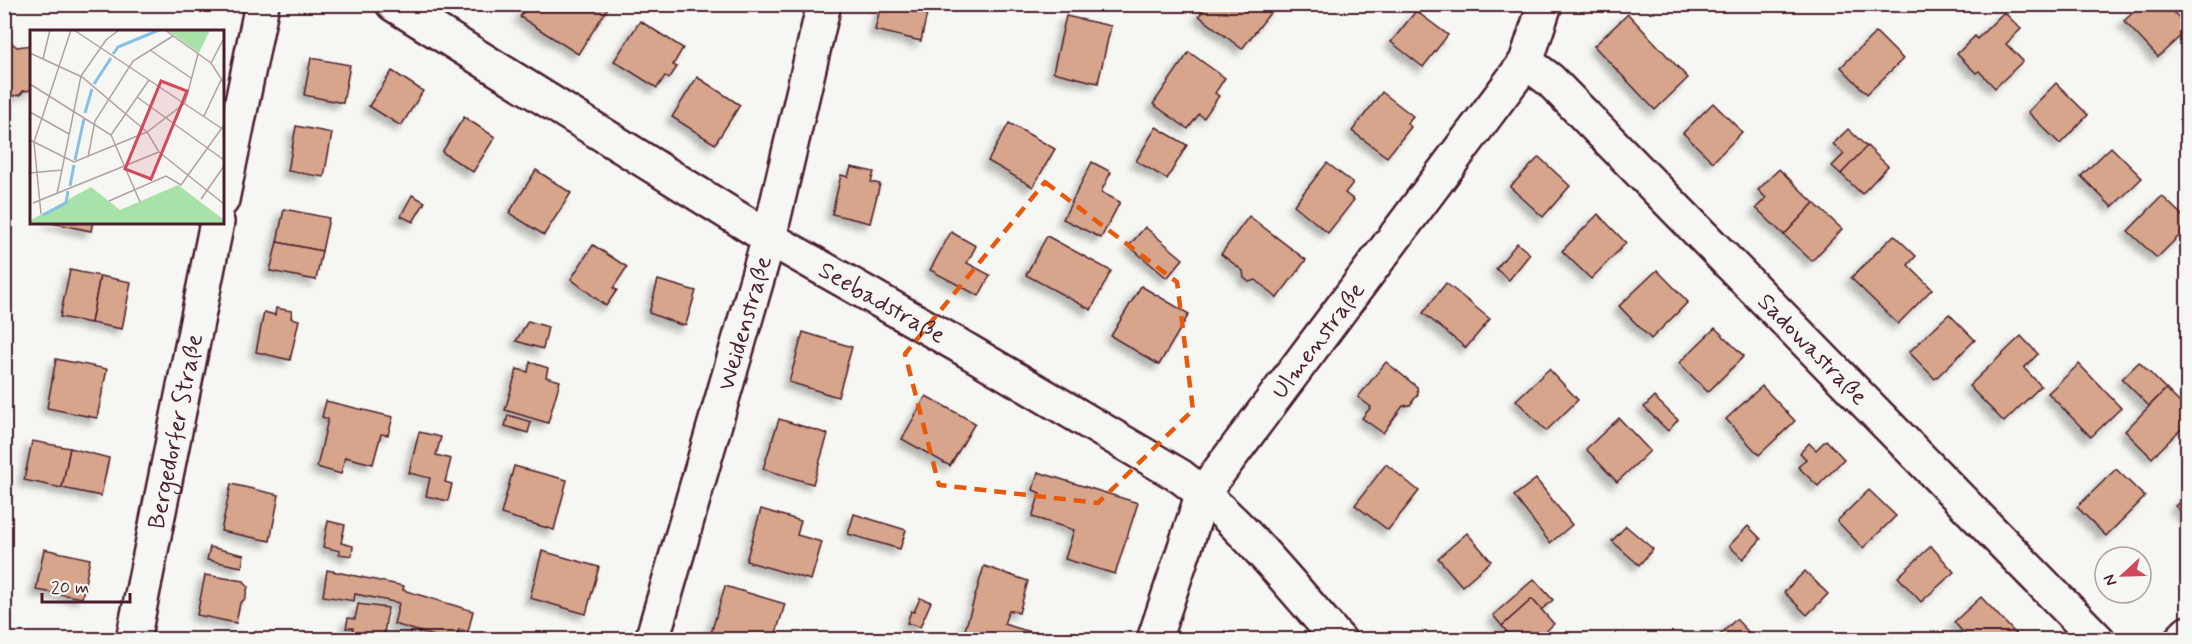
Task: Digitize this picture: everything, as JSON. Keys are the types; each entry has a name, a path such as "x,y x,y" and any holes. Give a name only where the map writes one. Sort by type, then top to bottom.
{"street":[{"path":"224,190 261,4"},
{"name":"Seebadstraße","path":"393,4 769,238 1180,476 1203,493 1228,517 1339,639"},
{"name":"Weidenstraße","path":"652,639 769,238 824,4"},
{"name":"Ulmenstraße","path":"1154,639 1203,493 1526,62 1545,4"},
{"name":"Sadowastraße","path":"1526,62 1550,80 2098,639"},
{"name":"Bergedorfer Straße","path":"133,639 218,224"},
{"path":"2181,639 2187,633"}],"highlighted area":[{"path":"1045,182 1177,282 1193,410 1098,503 939,485 905,354"}],"building":[{"path":"528,4 603,4 608,8 578,54 520,17"},
{"path":"881,4 929,4 921,41 875,30"},
{"path":"1208,4 1277,4 1242,49 1199,16"},
{"path":"2142,4 2166,4 2188,27 2158,57 2124,21"},
{"path":"1416,11 1448,35 1423,67 1391,42"},
{"path":"2004,12 2021,29 2006,44 2023,61 1995,88 1979,71 1976,73 1957,54 1975,36 1977,39"},
{"path":"1628,14 1688,78 1655,110 1594,46"},
{"path":"1066,16 1111,26 1098,83 1053,72"},
{"path":"640,21 683,48 673,65 677,67 669,79 665,76 657,88 614,61"},
{"path":"1876,32 1903,59 1867,94 1841,67"},
{"path":"12,43 17,47 30,45 30,90 23,91 20,95 13,96 4,93 4,46"},
{"path":"1189,52 1225,78 1215,93 1219,96 1204,118 1199,114 1188,129 1153,104"},
{"path":"311,58 350,65 343,103 304,95"},
{"path":"392,71 423,91 401,126 369,106"},
{"path":"697,77 740,105 715,144 672,117"},
{"path":"2056,83 2088,115 2060,144 2028,112"},
{"path":"1382,92 1413,116 1407,123 1411,127 1387,157 1352,131"},
{"path":"1713,103 1742,132 1713,162 1683,133"},
{"path":"464,117 495,137 473,172 442,152"},
{"path":"1009,123 1055,149 1033,187 988,161"},
{"path":"296,126 332,133 324,177 288,171"},
{"path":"1156,127 1187,145 1167,179 1136,161"},
{"path":"1848,129 1867,147 1841,174 1832,166 1844,154 1833,144"},
{"path":"1867,146 1888,166 1862,194 1841,174"},
{"path":"2111,147 2142,178 2112,207 2081,176"},
{"path":"1539,157 1570,186 1543,217 1510,187"},
{"path":"1092,162 1111,172 1101,192 1120,202 1101,238 1063,219"},
{"path":"1327,163 1353,183 1345,193 1354,200 1328,233 1294,205"},
{"path":"851,167 874,172 871,182 880,184 870,223 832,214 841,175 848,177"},
{"path":"1779,169 1814,203 1784,235 1756,208 1766,198 1758,190"},
{"path":"536,170 571,193 544,235 509,213"},
{"path":"412,195 425,202 413,222 401,216"},
{"path":"2162,196 2188,221 2188,227 2157,258 2128,231"},
{"path":"1814,203 1842,229 1812,261 1784,235"},
{"path":"284,209 329,218 322,251 277,242"},
{"path":"1598,214 1626,243 1591,279 1562,251"},
{"path":"1249,216 1306,260 1277,298 1256,280 1249,282 1244,278 1243,271 1221,254"},
{"path":"57,224 93,224 91,231"},
{"path":"1145,227 1183,259 1167,278 1129,246"},
{"path":"951,232 976,246 967,263 990,275 979,296 930,270"},
{"path":"1894,235 1916,256 1908,265 1932,289 1898,324 1851,278"},
{"path":"1047,236 1111,271 1091,310 1026,275"},
{"path":"277,242 322,251 316,280 270,271"},
{"path":"1517,243 1530,254 1509,280 1496,269"},
{"path":"593,245 627,267 613,288 617,290 606,306 571,279"},
{"path":"4,250 9,251 4,272"},
{"path":"70,270 100,276 91,323 60,317"},
{"path":"1657,270 1688,302 1651,339 1619,306"},
{"path":"100,276 131,282 122,329 91,323"},
{"path":"658,280 696,291 686,324 681,325 649,313"},
{"path":"1446,283 1490,319 1466,348 1423,313"},
{"path":"1141,286 1189,314 1159,365 1111,336"},
{"path":"276,308 292,311 291,318 299,320 290,360 256,352 264,312 275,315"},
{"path":"1949,314 1975,340 1935,379 1909,352"},
{"path":"528,321 548,327 543,349 516,341"},
{"path":"1715,328 1744,356 1708,392 1679,363"},
{"path":"803,332 852,347 838,397 789,382"},
{"path":"2021,336 2038,354 2024,368 2041,386 2004,422 1969,386"},
{"path":"56,359 107,369 97,418 47,408"},
{"path":"530,362 548,368 546,377 560,381 548,423 505,410 517,369 528,372"},
{"path":"1386,362 1417,387 1418,394 1410,405 1403,406 1383,433 1362,418 1371,407 1358,397"},
{"path":"2139,362 2166,389 2149,406 2122,379"},
{"path":"2079,364 2121,408 2091,437 2048,393"},
{"path":"1549,369 1578,400 1546,431 1516,400"},
{"path":"1762,386 1795,421 1759,455 1726,419"},
{"path":"2166,389 2188,411 2188,422 2152,458 2125,431"},
{"path":"926,396 975,423 950,466 902,439"},
{"path":"1654,397 1678,420 1668,431 1644,407"},
{"path":"326,401 393,417 388,435 381,434 373,464 345,457 341,474 317,467 328,419 322,417"},
{"path":"508,415 531,422 528,433 505,426"},
{"path":"1619,418 1650,451 1617,482 1586,449"},
{"path":"779,419 828,434 813,484 763,469"},
{"path":"419,432 441,437 436,455 451,459 445,482 452,484 448,501 426,496 430,478 409,473"},
{"path":"1826,440 1844,459 1818,486 1798,467 1806,459 1800,453 1809,443 1816,450"},
{"path":"32,441 70,448 62,488 24,480"},
{"path":"70,448 109,458 101,496 62,488"},
{"path":"1386,464 1419,491 1388,530 1355,505"},
{"path":"514,466 567,480 554,530 501,514"},
{"path":"2116,469 2145,497 2106,536 2077,507"},
{"path":"1038,472 1138,503 1115,574 1065,559 1074,530 1032,517 1040,493 1033,490"},
{"path":"1536,479 1572,525 1550,543 1514,496"},
{"path":"231,484 279,495 270,541 221,531"},
{"path":"1869,490 1896,516 1863,548 1837,521"},
{"path":"2188,494 2188,518 2175,506"},
{"path":"761,509 801,521 797,535 822,542 811,580 746,561"},
{"path":"854,514 906,530 900,549 848,534"},
{"path":"328,521 345,525 341,543 353,546 352,556 339,554 340,551 323,547"},
{"path":"1626,526 1653,549 1639,565 1612,541"},
{"path":"1748,526 1761,539 1743,559 1729,546"},
{"path":"1467,533 1491,561 1462,586 1438,558"},
{"path":"1931,546 1954,572 1921,602 1898,577"},
{"path":"210,547 244,555 242,567 207,560"},
{"path":"44,549 90,559 82,598 36,590"},
{"path":"542,551 599,567 586,614 530,598"},
{"path":"984,566 1028,581 1019,613 1009,610 1004,624 1034,633 1033,640 962,640"},
{"path":"327,570 404,586 403,590 473,611 468,632 459,629 456,640 448,640 394,624 399,603 355,594 354,601 323,596"},
{"path":"1805,571 1828,594 1807,615 1784,592"},
{"path":"205,575 244,581 248,587 245,599 240,603 236,623 197,615"},
{"path":"1534,579 1553,600 1541,610 1532,599 1502,626 1493,615"},
{"path":"725,586 785,604 774,640 709,640"},
{"path":"1981,597 2016,634 2010,640 1970,640 1954,622"},
{"path":"920,598 931,602 920,627 907,623 911,611 914,612"},
{"path":"1532,599 1554,624 1536,640 1514,640 1502,626"},
{"path":"358,604 388,608 383,640 352,640 353,628 346,628 348,618 355,619"},
{"path":"1736,619 1756,640 1715,640"},
{"path":"1225,631 1241,640 1209,640"},
{"path":"483,633 508,640 481,640"}]}
